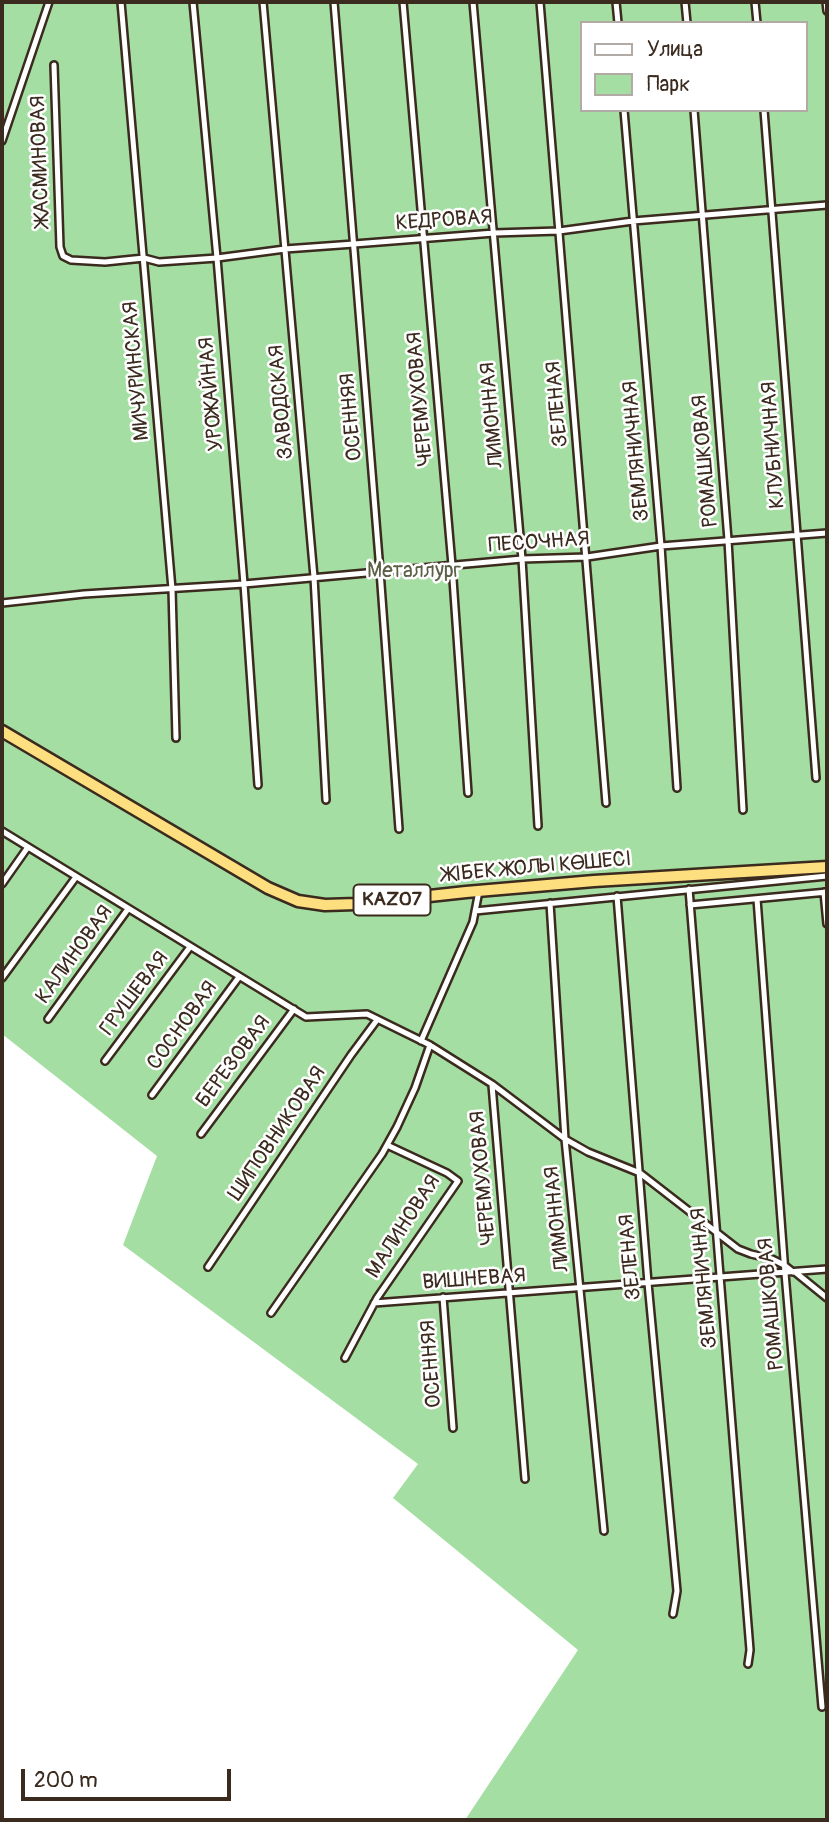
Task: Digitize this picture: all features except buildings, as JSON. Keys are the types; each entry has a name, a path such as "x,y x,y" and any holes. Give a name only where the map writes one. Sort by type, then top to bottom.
{"highway":[{"name":"ЖІБЕК ЖОЛЫ КӨШЕСІ","path":"2,731 268,888 298,901 325,905 356,904 594,881 827,867"}],"street":[{"path":"2,141 50,2"},
{"name":"МИЧУРИНСКАЯ","path":"121,2 172,589 176,738"},
{"name":"УРОЖАЙНАЯ","path":"193,2 217,258 258,785"},
{"name":"ЗАВОДСКАЯ","path":"263,2 314,577 326,800"},
{"name":"ОСЕННЯЯ","path":"334,2 399,830"},
{"name":"ЧЕРЕМУХОВАЯ","path":"403,2 452,565 468,793"},
{"name":"ЛИМОННАЯ","path":"473,2 522,559 538,826"},
{"name":"ЗЕЛЕНАЯ","path":"540,2 606,803"},
{"path":"616,2 618,21"},
{"path":"685,2 687,21"},
{"path":"755,2 757,21"},
{"path":"827,2 827,11"},
{"name":"ЖАСМИНОВАЯ","path":"54,65 60,247 64,256"},
{"name":"ЗЕМЛЯНИЧНАЯ","path":"624,112 677,788"},
{"name":"РОМАШКОВАЯ","path":"694,112 729,540 743,810"},
{"name":"КЛУБНИЧНАЯ","path":"764,112 816,778"},
{"name":"КЕДРОВАЯ","path":"64,256 71,260 105,262 144,258 159,261 217,258 285,249 494,233 559,231 633,221 827,205"},
{"name":"ПЕСОЧНАЯ","path":"2,603 84,594 587,556 660,546 827,533"},
{"path":"2,831 306,1017 367,1014 430,1045 492,1084 565,1139 587,1152 640,1173 738,1249 784,1265 827,1298"},
{"path":"2,884 28,847"},
{"path":"475,911 827,876"},
{"path":"2,978 76,877"},
{"name":"ЗЕМЛЯНИЧНАЯ","path":"689,889 750,1650 748,1664"},
{"path":"421,1041 473,922 479,891"},
{"path":"690,905 826,892 827,924"},
{"name":"ЗЕЛЕНАЯ","path":"617,896 648,1283 677,1591 673,1614"},
{"name":"РОМАШКОВАЯ","path":"757,898 821,1707"},
{"name":"ЛИМОННАЯ","path":"550,903 565,1139 604,1531"},
{"name":"КАЛИНОВАЯ","path":"48,1019 128,909"},
{"name":"ГРУШЕВАЯ","path":"105,1060 190,947"},
{"name":"СОСНОВАЯ","path":"152,1095 239,976"},
{"name":"БЕРЕЗОВАЯ","path":"201,1134 293,1009"},
{"name":"ШИПОВНИКОВАЯ","path":"208,1268 377,1020"},
{"path":"271,1313 387,1145 410,1097 430,1045"},
{"name":"ЧЕРЕМУХОВАЯ","path":"492,1084 525,1479"},
{"name":"МАЛИНОВАЯ","path":"345,1358 374,1303 458,1181 447,1173 387,1145"},
{"name":"ВИШНЕВАЯ","path":"374,1303 827,1269"},
{"name":"ОСЕННЯЯ","path":"443,1297 453,1428"}],"green space":[{"name":"Металлург","path":"2,2 827,2 827,1820 465,1820 578,1650 393,1498 418,1464 123,1245 157,1156 2,1034"}]}
